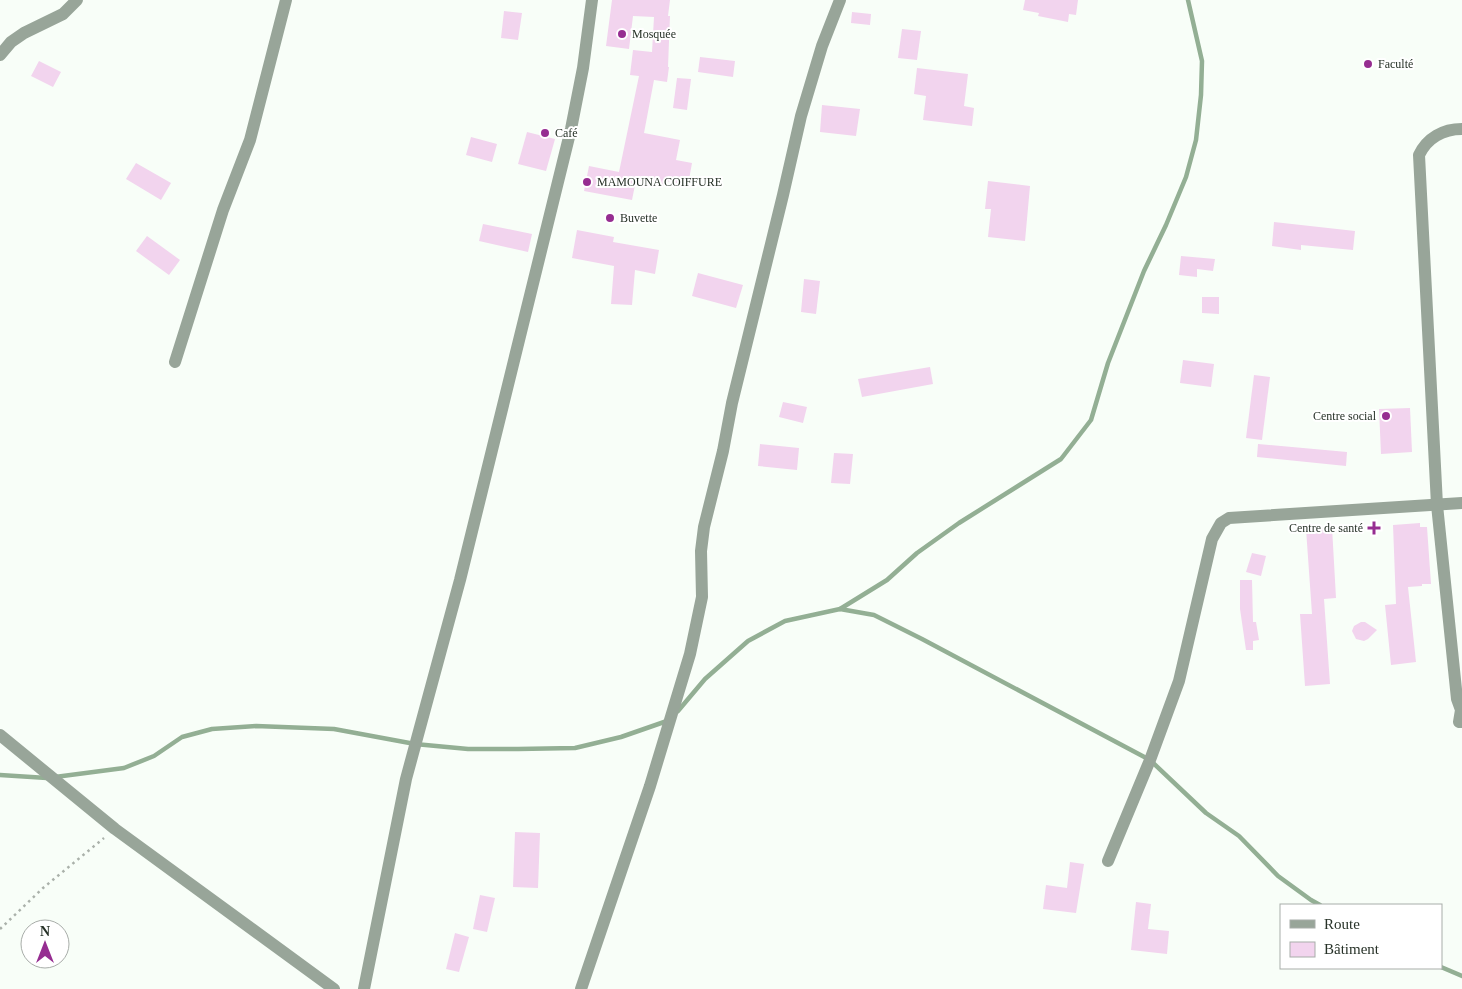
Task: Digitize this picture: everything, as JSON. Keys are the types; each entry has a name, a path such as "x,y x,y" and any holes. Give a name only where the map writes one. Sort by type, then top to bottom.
{"street":[{"path":"0,55 11,42 24,33 63,14 77,0"},
{"path":"175,362 223,210 250,140 286,0"},
{"path":"364,989 406,778 460,580 571,129 583,68 592,0"},
{"path":"581,989 650,786 690,654 702,596 701,551 704,528 723,451 734,394 801,116 822,46 840,0"},
{"path":"1462,129 1453,129 1432,138 1423,146 1419,155 1436,505 1457,699 1461,710 1459,722 1462,722"},
{"path":"1108,861 1150,760 1179,681 1212,539 1221,523 1230,518 1462,503"},
{"path":"0,735 115,829 334,989"}],"path":[{"path":"0,929 43,888 115,829"}],"building":[{"path":"612,0 670,0 667,82 654,80 644,133 680,140 676,160 692,163 688,185 666,181 665,186 636,180 632,200 584,191 589,166 619,172 639,76 630,75 633,50 652,52 654,17 633,16 629,49 606,46"},
{"path":"1025,0 1078,0 1076,15 1069,14 1068,22 1038,16 1039,13 1023,10"},
{"path":"504,11 522,13 518,40 501,38"},
{"path":"852,12 871,14 870,25 851,23"},
{"path":"902,29 921,31 917,60 898,58"},
{"path":"700,57 735,61 733,77 698,72"},
{"path":"39,61 61,72 53,87 31,76"},
{"path":"917,68 968,74 964,106 974,108 972,126 923,120 926,96 914,94"},
{"path":"677,78 691,79 687,110 673,108"},
{"path":"822,105 860,109 856,136 820,132"},
{"path":"527,132 555,139 546,171 518,164"},
{"path":"471,137 497,144 492,162 466,155"},
{"path":"136,163 171,183 161,200 126,179"},
{"path":"988,181 1030,186 1025,241 988,237 991,209 985,209"},
{"path":"1274,222 1355,231 1353,250 1301,245 1301,250 1272,246"},
{"path":"483,224 532,234 528,252 479,241"},
{"path":"577,230 614,237 613,242 659,250 655,274 635,270 632,305 611,304 614,266 572,258"},
{"path":"147,236 180,260 169,275 136,251"},
{"path":"1181,256 1215,259 1213,271 1197,269 1197,277 1179,275"},
{"path":"698,273 743,285 736,308 692,296"},
{"path":"804,279 820,281 816,314 801,312"},
{"path":"1202,297 1219,297 1219,314 1202,313"},
{"path":"1183,360 1214,364 1211,387 1180,383"},
{"path":"930,367 933,384 862,397 858,379"},
{"path":"1254,375 1270,377 1262,440 1246,438"},
{"path":"783,402 807,407 803,423 779,417"},
{"path":"1410,408 1412,452 1381,454 1379,409"},
{"path":"760,444 799,448 797,470 758,466"},
{"path":"1258,444 1347,452 1346,466 1257,457"},
{"path":"834,453 853,454 850,484 831,483"},
{"path":"1420,523 1420,527 1427,527 1431,584 1408,587 1416,662 1391,665 1385,605 1396,604 1393,525"},
{"path":"1332,527 1336,598 1324,599 1330,684 1305,686 1300,614 1312,614 1306,529"},
{"path":"1252,553 1266,556 1261,576 1246,572"},
{"path":"1240,580 1252,580 1253,622 1256,622 1259,640 1253,641 1253,650 1246,650 1240,609"},
{"path":"1365,622 1377,630 1364,641 1356,639 1352,631 1354,626"},
{"path":"515,832 540,833 538,888 513,887"},
{"path":"1070,862 1084,864 1076,913 1043,909 1046,885 1067,888"},
{"path":"480,895 495,898 487,932 473,929"},
{"path":"1136,902 1151,904 1148,929 1169,931 1167,954 1131,950"},
{"path":"455,933 469,937 459,972 446,969"}],"waterway":[{"path":"840,609 887,580 917,553 959,523 1061,459 1091,420 1108,363 1144,271 1186,177 1196,140 1201,95 1202,61 1188,0"},
{"path":"678,711 705,679 748,641 785,621 840,609 874,615 1150,760 1206,813 1239,836 1278,876 1318,904"},
{"path":"55,777 124,768 154,756 182,737 212,729 256,726 334,729 415,744 468,749 575,748 621,737 667,721"},
{"path":"0,775 47,778"},
{"path":"1442,967 1462,976"}],"place":[{"name":"Mosquée","path":"622,34"},
{"name":"Faculté","path":"1368,64"},
{"name":"Café","path":"545,133"},
{"name":"MAMOUNA COIFFURE","path":"587,182"},
{"name":"Buvette","path":"610,218"},
{"name":"Centre social","path":"1386,416"},
{"name":"Centre de santé","path":"1374,528"}]}
